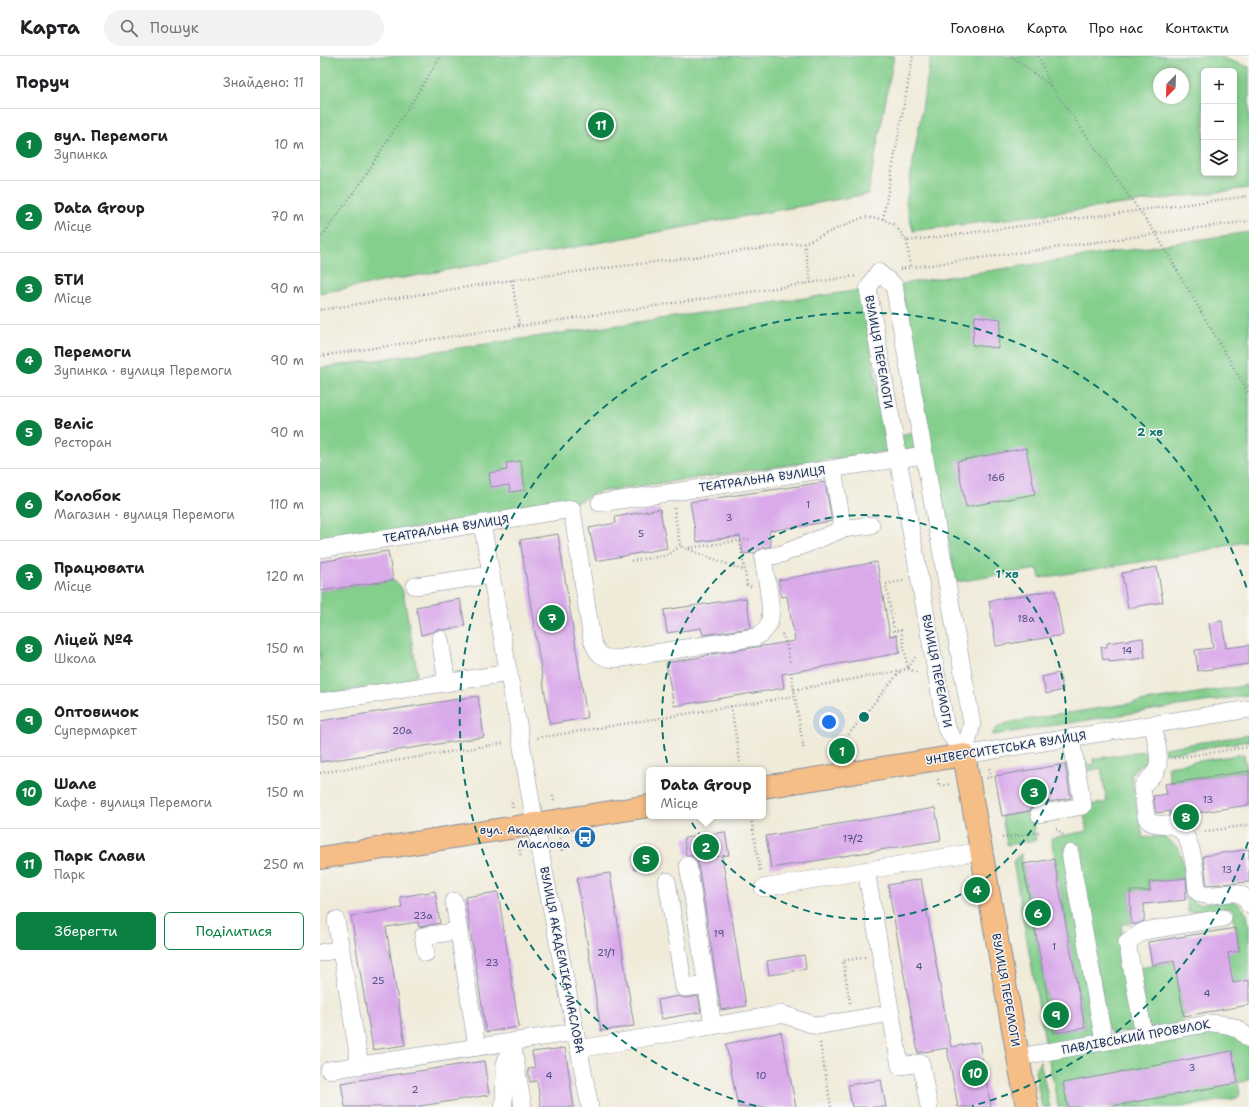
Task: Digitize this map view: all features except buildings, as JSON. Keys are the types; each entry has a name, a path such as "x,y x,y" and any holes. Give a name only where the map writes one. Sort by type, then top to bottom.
{"main road":[{"name":"УНІВЕРСИТЕТСЬКА ВУЛИЦЯ","path":"766,787 964,755"},
{"name":"ВУЛИЦЯ ПЕРЕМОГИ","path":"964,755 1027,1107"},
{"path":"320,858 646,806"}],"street":[{"name":"ВУЛИЦЯ ПЕРЕМОГИ","path":"878,272 894,284 972,724 964,755 946,728 898,459 868,289 878,272"},
{"path":"891,418 916,414"},
{"name":"ТЕАТРАЛЬНА ВУЛИЦЯ","path":"600,503 924,455"},
{"path":"833,468 843,529"},
{"name":"ТЕАТРАЛЬНА ВУЛИЦЯ","path":"320,549 572,509 592,640 595,648 600,654 607,658 616,659 756,637 763,632 769,624"},
{"name":"ВУЛИЦЯ АКАДЕМІКА МАСЛОВА","path":"482,523 535,824 590,1107"},
{"path":"769,624 771,613 763,558 782,554 843,529 871,525"},
{"path":"415,586 491,575"},
{"path":"927,620 952,615"},
{"path":"440,639 447,683"},
{"path":"320,702 509,673"},
{"name":"УНІВЕРСИТЕТСЬКА ВУЛИЦЯ","path":"964,755 1249,709"},
{"path":"1153,725 1159,761 1157,770 1142,788 1147,821 1155,824 1169,824 1176,827 1184,834 1191,851 1197,890 1199,893 1207,896 1232,892 1244,897 1248,901 1249,905"},
{"path":"1039,814 1084,806 1071,738"},
{"path":"763,888 981,851"},
{"path":"1070,853 1104,1042"},
{"path":"688,865 713,1026"},
{"path":"866,870 900,1066 921,1063 929,1107"},
{"path":"667,881 684,988 707,985"},
{"path":"454,901 477,1047"},
{"path":"1144,1035 1126,942 1144,931 1223,918"},
{"path":"336,920 360,1066"},
{"path":"426,952 423,936 459,931"},
{"path":"675,934 698,931"},
{"path":"320,953 340,949"},
{"path":"579,1049 782,1014 817,1026 891,1013"},
{"name":"ПАВЛІВСЬКИЙ ПРОВУЛОК","path":"1018,1057 1212,1023 1234,1027 1241,1030 1249,1039"},
{"path":"329,1070 575,1032"},
{"path":"503,1107 505,1064 512,1042"},
{"path":"512,1042 523,1107"}],"path":[{"path":"320,239 363,179 441,56"},
{"path":"884,219 913,56"},
{"path":"1011,56 1051,86"},
{"path":"1038,56 1051,86 1156,234 1249,394"},
{"path":"907,241 1249,196"},
{"path":"320,310 512,280 804,243 864,218 884,219 895,225 907,241 910,267"},
{"path":"320,356 910,267 1249,221"},
{"path":"804,243 811,283"},
{"path":"512,280 519,325"},
{"path":"671,492 680,546"},
{"path":"687,548 750,539"},
{"path":"680,546 745,571"},
{"path":"631,561 668,555 680,546"},
{"path":"908,669 901,630 894,631 886,584 920,578"},
{"path":"769,624 781,633 786,643 790,662"},
{"path":"794,690 908,669 938,681"},
{"path":"844,745 844,740 901,670"},
{"path":"791,672 804,751"},
{"path":"320,773 795,696"},
{"path":"731,706 740,762"},
{"path":"1159,761 1249,746"},
{"path":"989,767 990,777"},
{"path":"937,773 940,786 955,783"},
{"path":"751,819 763,888"},
{"path":"1184,834 1249,824"},
{"path":"1050,830 1057,829"},
{"path":"1002,838 1042,831"},
{"path":"518,840 521,858"},
{"path":"853,1019 843,961 881,955"},
{"path":"817,1026 831,1107"}],"green space":[{"path":"320,56 894,56 868,194 320,293"},
{"path":"931,56 1217,56 1249,67 1249,188 913,231 906,203"},
{"path":"1249,232 1249,541 1183,555 1040,578 1038,569 956,582 901,284"},
{"path":"861,290 888,451 598,492 575,503 320,543 320,368"},
{"path":"907,433 914,434 917,448 907,452 899,440"},
{"path":"393,580 401,587 403,592 417,671 416,676 411,681 320,695 320,591"},
{"path":"1249,685 1249,695 992,735 1000,726 1011,722"},
{"path":"1249,735 1249,741 1165,754 1164,748"},
{"path":"1151,750 1151,758 1134,770 1131,775 1143,838 1158,836 1164,837 1179,849 1195,904 1232,901 1240,905 1247,914 1249,927 1249,980 1236,1000 1232,977 1179,986 1184,1016 1178,1025 1147,1030 1140,968 1239,950 1232,908 1188,912 1183,878 1149,882 1151,903 1144,903 1143,891 1130,891 1131,924 1121,924 1139,1031 1111,1033 1108,1029 1079,862 1083,857 1081,844 1065,846 1098,1035 1046,1047 1013,862 1021,854 1054,1033 1085,1028 1051,838 1087,831 1083,806 1107,802 1101,768 1078,773 1078,779 1068,781 1065,764 1086,761 1087,765 1094,764 1093,759"},
{"path":"1244,754 1247,771 1170,783 1168,766"},
{"path":"1031,811 1036,840 1007,845 1002,816"},
{"path":"1209,1031 1235,1036 1249,1045 1249,1080 1238,1083 1240,1094 1237,1098 1181,1107 1058,1107 1048,1056"},
{"path":"1040,1061 1050,1107 1042,1107 1035,1072"}],"place":[{"name":"Парк Слави","path":"601,125"},
{"name":"Працювати","path":"552,618"},
{"name":"вул. Перемоги","path":"842,751"},
{"name":"БТИ","path":"1034,792"},
{"name":"Ліцей №4","path":"1186,817"},
{"name":"вул. Академіка Маслова","path":"585,837"},
{"name":"Data Group","path":"706,847"},
{"name":"Веліс","path":"646,859"},
{"name":"Перемоги","path":"977,890"},
{"name":"Колобок","path":"1038,913"},
{"name":"Оптовичок","path":"1056,1015"},
{"name":"Шале","path":"975,1073"}]}
